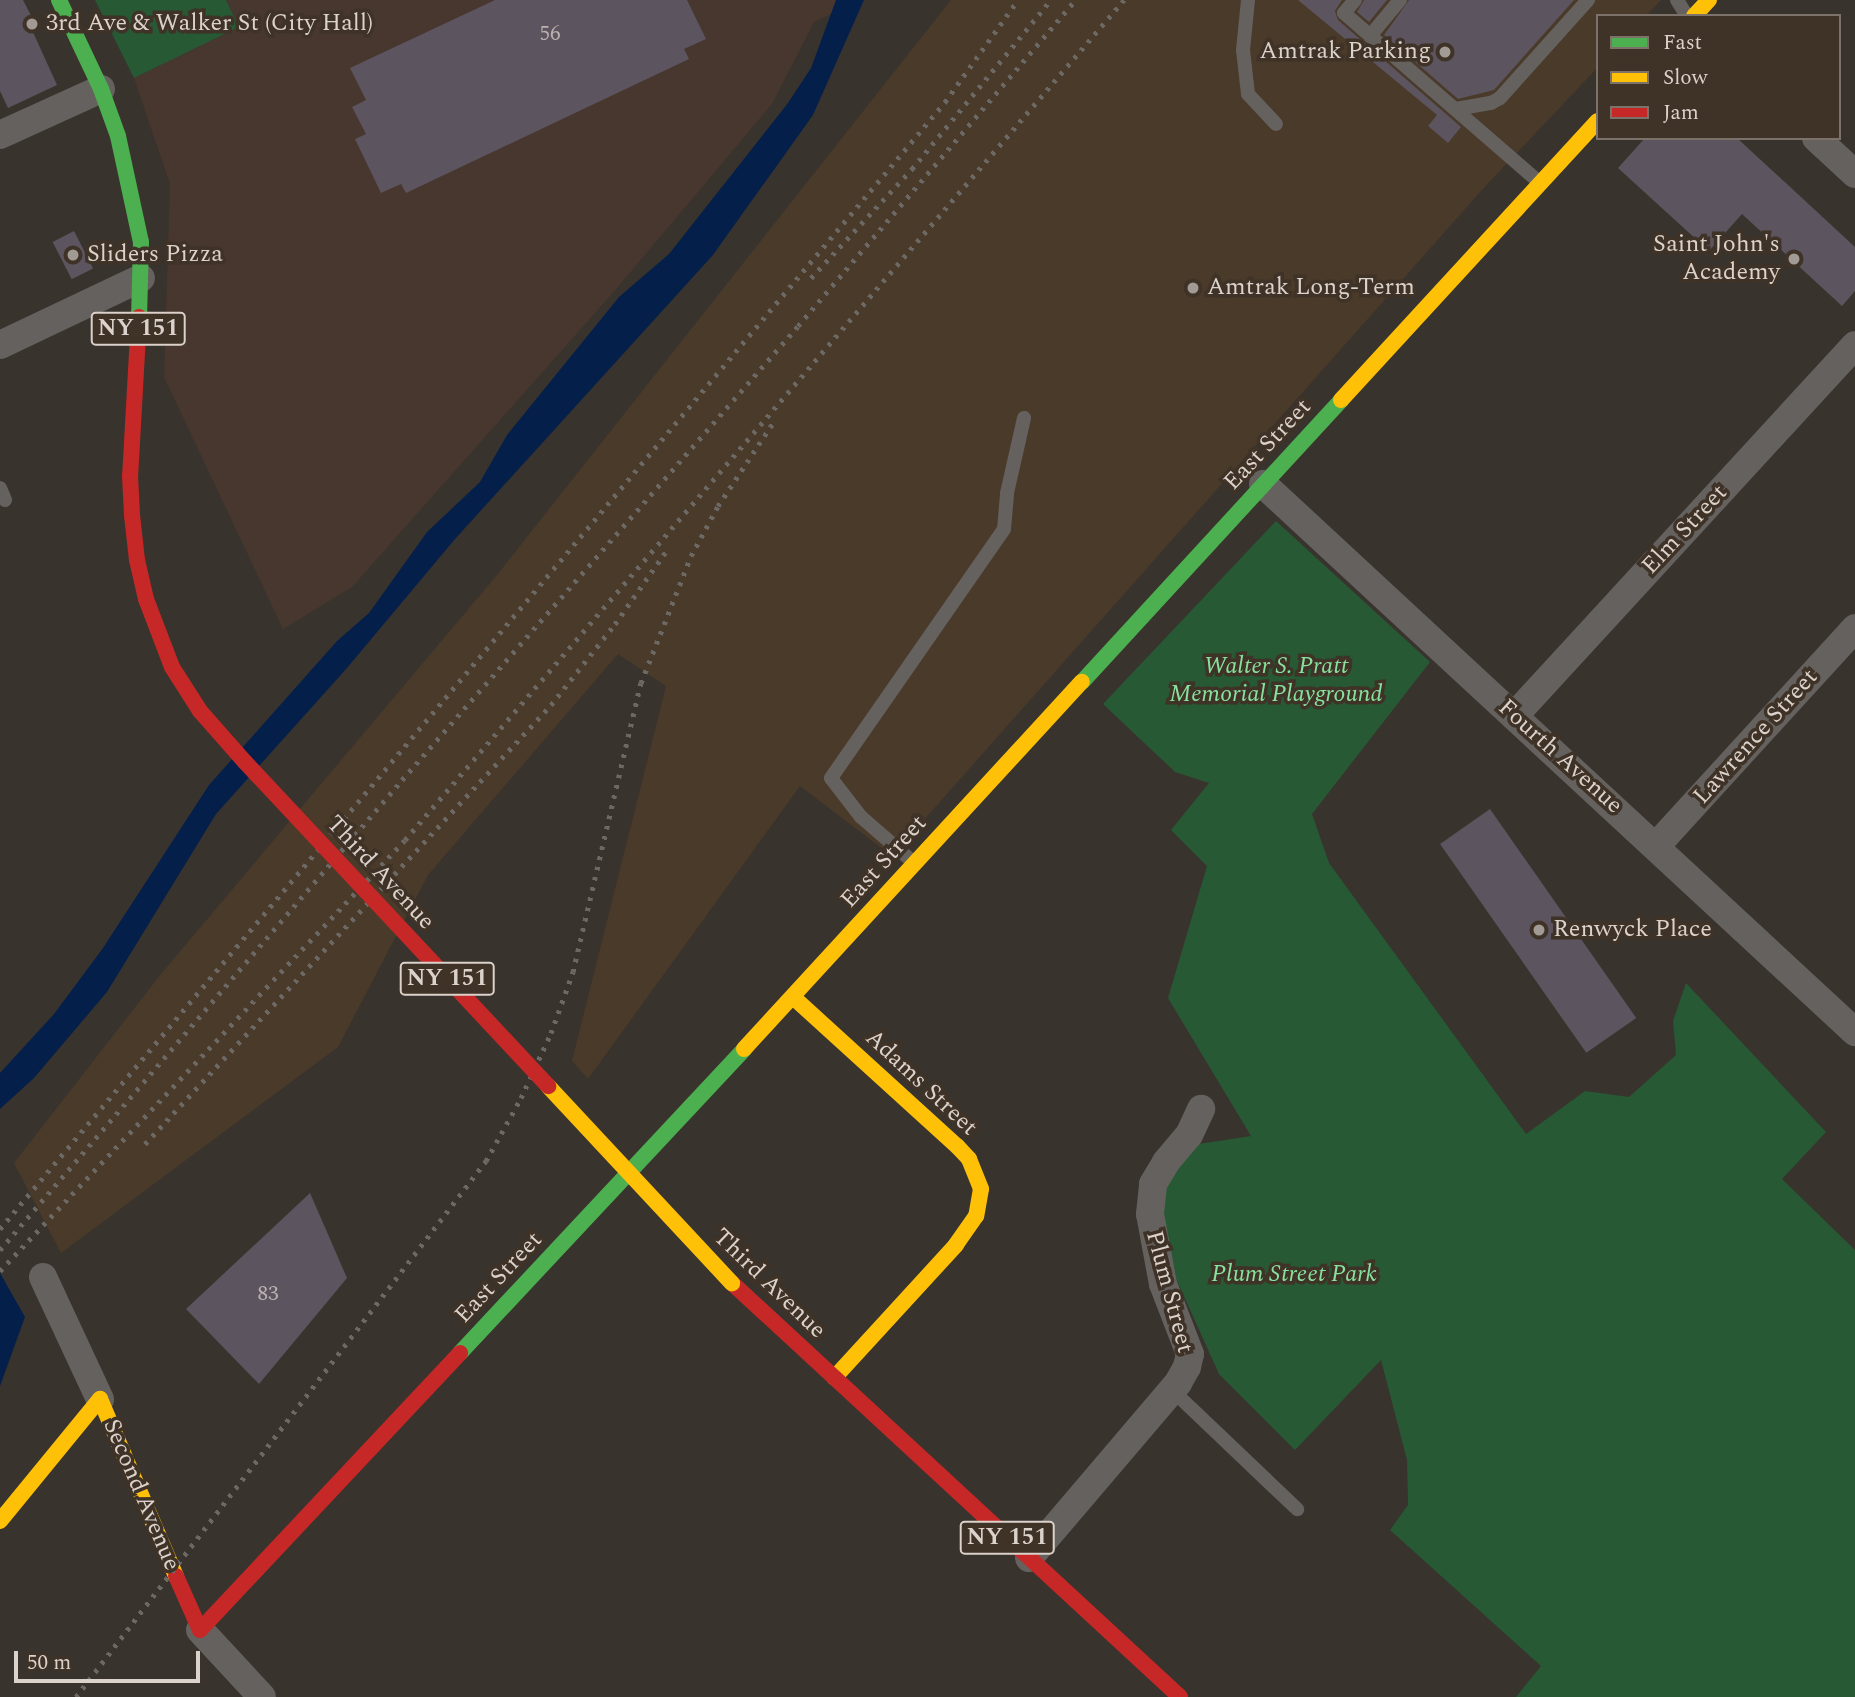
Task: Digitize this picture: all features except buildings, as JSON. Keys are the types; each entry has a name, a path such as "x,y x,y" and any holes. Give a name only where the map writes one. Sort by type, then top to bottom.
{"street":[{"name":"Third Avenue","path":"59,0 102,89 129,174 141,242 130,476 132,515 146,599 158,637 172,667 200,711 732,1283 1181,1697"},
{"path":"1696,14 1709,0"},
{"path":"0,135 102,89"},
{"name":"East Street","path":"200,1630 793,997 1596,123"},
{"path":"1818,140 1855,174"},
{"path":"0,345 141,278"},
{"name":"Elm Street","path":"1515,715 1855,345"},
{"name":"Fourth Avenue","path":"1263,484 1657,845 1855,1031"},
{"name":"Lawrence Street","path":"1657,845 1855,628"},
{"name":"Adams Street","path":"793,997 957,1146 969,1159 981,1189 981,1204 968,1230 834,1378"},
{"name":"Plum Street","path":"1029,1558 1172,1390 1187,1367 1191,1354 1163,1284 1150,1214 1153,1184 1166,1162 1189,1135 1201,1109"},
{"name":"Second Avenue","path":"43,1277 100,1399 200,1630 262,1697"},
{"path":"0,1521 100,1399"}],"lane":[{"path":"1248,0 1243,50 1248,94 1276,124"},
{"path":"1355,0 1344,13 1540,183"},
{"path":"1370,36 1400,0"},
{"path":"1456,109 1491,103 1500,98 1588,0"},
{"path":"914,863 861,817 831,778 1004,529 1007,493 1024,418"},
{"path":"1172,1390 1297,1508"}],"shaded area":[{"path":"226,0 862,0 814,22 772,104 617,288 352,587 283,629 164,377 170,184 134,78 239,27"},
{"path":"951,0 1661,0 1648,14 1596,14 1596,69 1481,191 892,856 800,786 588,1079 572,1061 666,686 618,654 428,875 338,1047 61,1253 14,1163 161,974 497,575"}],"green space":[{"path":"95,0 226,0 239,27 134,78"},
{"path":"1276,521 1430,662 1312,814 1329,863 1526,1134 1585,1091 1629,1097 1676,1055 1673,1021 1686,983 1826,1132 1782,1179 1855,1250 1855,1697 1516,1697 1541,1666 1390,1530 1408,1505 1407,1460 1381,1360 1295,1450 1219,1374 1169,1263 1160,1227 1163,1185 1192,1145 1251,1136 1168,998 1207,866 1171,830 1209,783 1175,772 1103,704"}],"water":[{"path":"836,0 864,0 813,115 713,255 455,539 347,668 216,814 107,992 34,1078 0,1109 0,1073 54,1014 103,948 209,785 337,641 369,613 427,532 480,482 507,435 619,297 669,254 788,103 811,68"},
{"path":"0,1273 25,1317 0,1386"}],"railway":[{"path":"0,1229 945,102 1018,0"},
{"path":"811,278 912,169 1051,0"},
{"path":"0,1250 402,780 798,326 1075,0"},
{"path":"0,1271 405,840 1124,0"},
{"path":"76,1697 486,1161 521,1098 551,1033 573,972 641,683 691,556 718,506 775,420"},
{"path":"145,1144 551,705 615,624 667,550"}],"traffic: fast":[{"path":"59,0 101,89 118,136 141,242 139,317"},
{"path":"1082,682 1341,400"},
{"path":"460,1353 744,1049"}],"traffic: slow":[{"path":"1696,14 1709,0"},
{"path":"1341,400 1596,123"},
{"path":"744,1049 1082,682"},
{"path":"793,997 957,1146 969,1159 981,1189 976,1216 956,1245 834,1378"},
{"path":"548,1086 732,1283"},
{"path":"0,1521 100,1399 176,1576"}],"traffic: jam":[{"path":"139,317 130,476 132,515 137,560 146,599 172,667"},
{"path":"172,667 200,711 245,762 548,1086"},
{"path":"732,1283 1180,1697"},
{"path":"176,1576 200,1630 460,1353"}],"place":[{"name":"3rd Ave & Walker St (City Hall)","path":"32,24"},
{"name":"Amtrak Parking","path":"1445,52"},
{"name":"Sliders Pizza","path":"73,255"},
{"name":"Saint John's Academy","path":"1794,259"},
{"name":"Amtrak Long-Term","path":"1193,288"},
{"name":"Renwyck Place","path":"1539,930"}],"park label":[{"name":"Walter S. Pratt Memorial Playground","path":"1276,681"},
{"name":"Plum Street Park","path":"1294,1275"}]}
